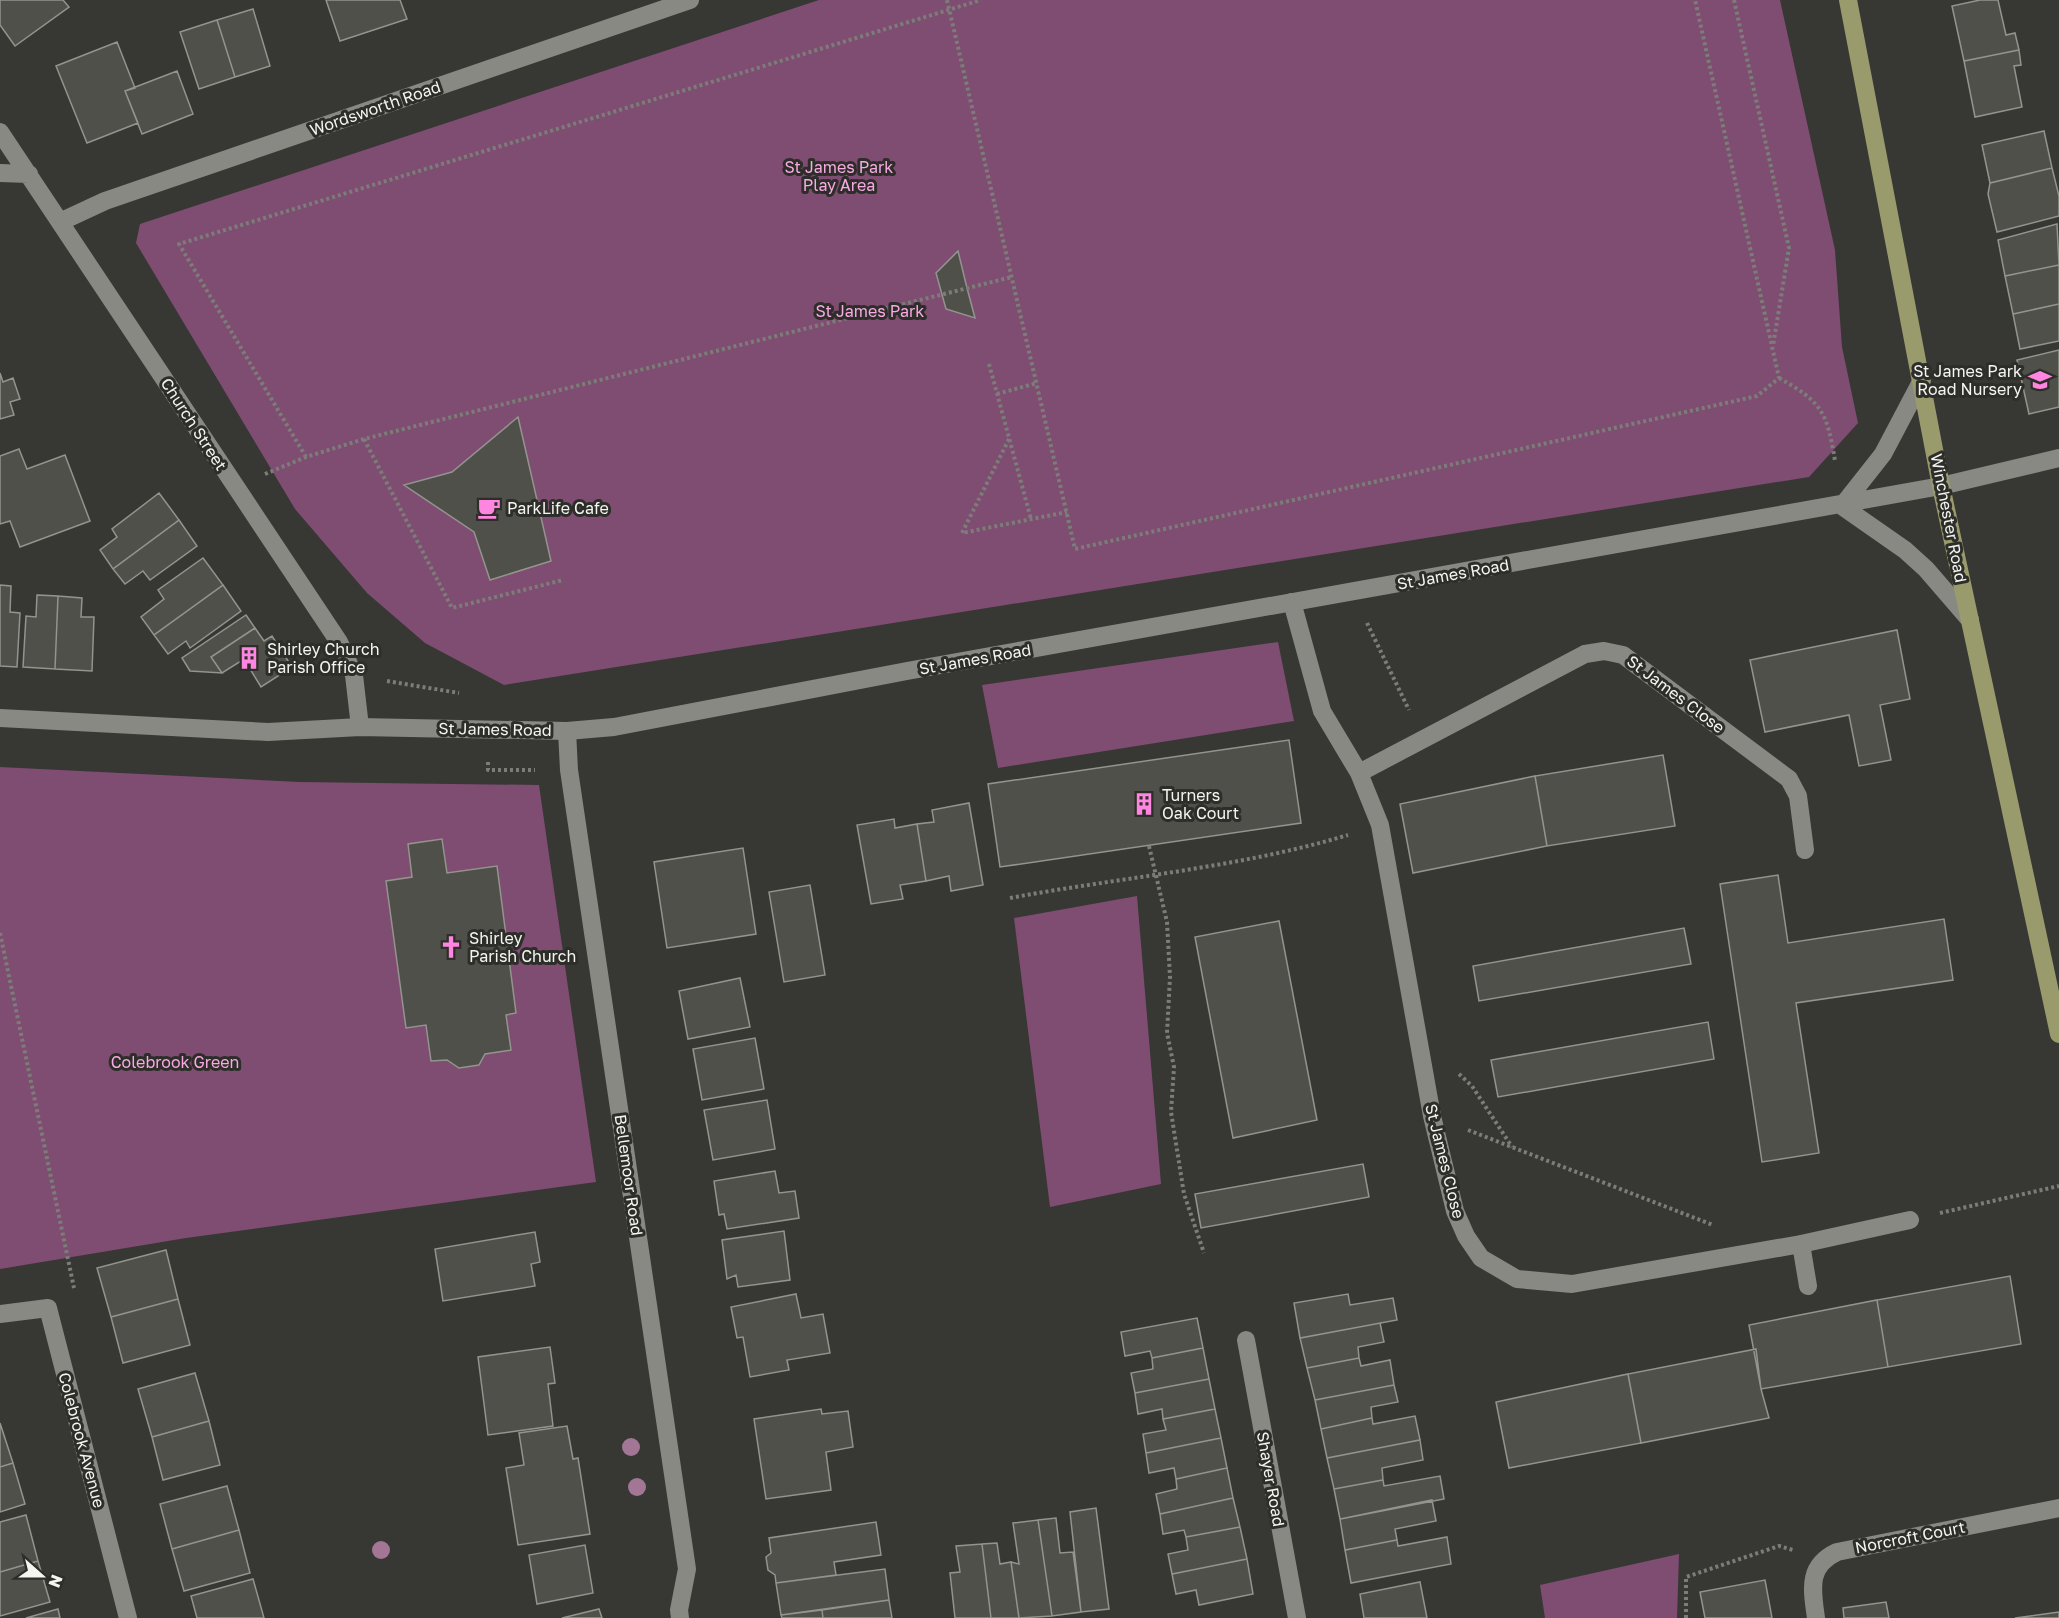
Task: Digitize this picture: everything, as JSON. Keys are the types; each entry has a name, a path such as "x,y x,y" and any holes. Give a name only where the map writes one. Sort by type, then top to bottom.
{"main road":[{"name":"Winchester Road","path":"1848,0 1941,486 2059,1034"}],"street":[{"name":"Wordsworth Road","path":"62,221 105,201 690,0"},
{"name":"Church Street","path":"0,132 62,221 339,642 354,675 360,727"},
{"path":"0,173 29,174"},
{"path":"1922,380 1883,454 1842,506 1905,550 1926,569 1970,620"},
{"name":"St James Road","path":"0,718 268,732 360,727 567,731 614,727 1292,602 1842,506 1941,486 2059,458"},
{"name":"St James Close","path":"1292,602 1322,711 1359,773 1380,825 1432,1116 1455,1211 1466,1236 1481,1258 1518,1279 1572,1284 1801,1244 1910,1220"},
{"name":"St James Close","path":"1359,773 1584,654 1604,651 1623,655 1789,779 1798,796 1805,850"},
{"name":"Bellemoor Road","path":"567,731 569,770 687,1569 679,1610 680,1618"},
{"path":"1801,1244 1808,1286"},
{"path":"0,1314 48,1308"},
{"name":"Colebrook Avenue","path":"48,1308 128,1618"},
{"name":"Shayer Road","path":"1246,1340 1297,1618"},
{"name":"Norcroft Court","path":"1822,1559 1837,1552 2059,1508"},
{"path":"1816,1618 1813,1597 1814,1573 1822,1559"}],"path":[{"path":"947,0 951,9 1075,549 1757,396 1779,378"},
{"path":"306,457 179,244 981,0"},
{"path":"1695,0 1779,378 1815,401 1826,418 1832,442"},
{"path":"1734,0 1789,248 1773,350"},
{"path":"235,487 306,457 364,439 1012,277"},
{"path":"989,364 1031,519"},
{"path":"997,394 1037,383"},
{"path":"364,439 452,608 563,580"},
{"path":"1009,439 963,534 1067,512"},
{"path":"1354,591 1376,645 1426,738"},
{"path":"1010,898 1157,874 1321,843 1380,825"},
{"path":"1149,846 1167,922 1170,977 1167,1033 1174,1067 1171,1112 1184,1194 1204,1253"},
{"path":"0,933 74,1289 48,1308"},
{"path":"1418,1037 1472,1086 1513,1148"},
{"path":"1432,1116 1744,1236 1755,1252"},
{"path":"1910,1220 2059,1186"},
{"path":"1686,1618 1686,1577 1779,1546 1822,1559"}],"green space":[{"name":"St James Park","path":"819,0 1780,0 1835,250 1842,347 1858,423 1809,477 504,685 425,643 367,593 295,509 136,243 140,224"},
{"path":"1278,642 1294,721 998,768 982,685"},
{"name":"Colebrook Green","path":"0,767 299,782 539,785 596,1182 186,1238 0,1269"},
{"path":"1137,896 1161,1184 1050,1207 1014,918"},
{"path":"1679,1554 1677,1618 1545,1618 1540,1585"}],"building":[{"path":"0,0 63,0 69,7 15,46 0,25"},
{"path":"326,0 400,0 407,19 340,41"},
{"path":"1980,0 1998,0 2006,35 2015,33 2019,50 1964,61 1952,6"},
{"path":"253,9 270,66 235,77 217,20"},
{"path":"217,20 235,77 199,89 180,32"},
{"path":"117,42 135,88 125,91 138,123 87,143 56,66"},
{"path":"2019,50 2021,65 2014,66 2022,107 1975,117 1964,61"},
{"path":"177,71 193,114 142,134 125,91"},
{"path":"2044,131 2052,168 1990,183 1982,145"},
{"path":"2052,168 2059,196 2059,216 1997,232 1988,194 1990,183"},
{"path":"2057,224 2059,265 2005,276 1998,240"},
{"path":"958,251 975,318 946,309 936,273"},
{"path":"2059,265 2059,304 2013,314 2005,276"},
{"path":"2059,304 2059,341 2020,349 2013,314"},
{"name":"St James Park Road Nursery","path":"2059,350 2059,407 2029,414 2017,360"},
{"path":"0,373 3,382 13,378 20,399 10,402 14,415 0,419"},
{"name":"ParkLife Cafe","path":"518,417 551,561 490,580 474,532 404,485 452,472"},
{"path":"19,449 27,469 65,455 90,521 20,547 10,521 0,524 0,456"},
{"path":"159,493 179,520 113,569 100,550 117,537 112,529"},
{"path":"179,520 197,546 150,580 143,571 125,584 113,569"},
{"path":"203,558 223,585 154,635 141,617 164,599 158,590"},
{"path":"0,585 11,586 10,612 20,613 17,667 0,666"},
{"path":"223,585 241,611 190,648 186,641 168,654 154,635"},
{"path":"37,595 58,596 55,669 23,667 26,616 36,617"},
{"path":"58,596 82,598 81,617 94,617 92,671 55,669"},
{"path":"246,615 255,628 211,657 222,673 190,671 182,658"},
{"name":"Shirley Church Parish Office","path":"255,628 264,641 272,636 292,667 261,687 244,659 222,673 211,657"},
{"path":"1897,630 1910,699 1880,705 1891,760 1859,766 1849,715 1765,732 1750,660"},
{"name":"Turners Oak Court","path":"1289,740 1301,823 1000,867 988,784"},
{"path":"1663,755 1675,826 1547,846 1535,776"},
{"path":"1535,776 1547,846 1413,873 1400,804"},
{"path":"969,803 983,885 951,891 949,876 926,881 917,824 934,822 932,810"},
{"path":"894,819 895,828 917,824 926,881 900,885 903,899 871,904 857,825"},
{"name":"Shirley Parish Church","path":"442,839 447,873 497,866 516,1013 506,1015 511,1050 485,1054 479,1065 459,1068 447,1060 431,1061 426,1025 406,1028 386,881 412,877 408,844"},
{"path":"743,848 756,934 667,948 654,862"},
{"path":"1778,875 1788,943 1944,919 1953,980 1796,1003 1819,1153 1762,1162 1720,884"},
{"path":"810,885 825,975 784,982 769,892"},
{"path":"1279,921 1317,1120 1233,1138 1195,937"},
{"path":"1684,928 1691,964 1479,1001 1473,966"},
{"path":"740,978 750,1027 688,1039 679,991"},
{"path":"1708,1022 1714,1059 1498,1097 1491,1060"},
{"path":"755,1038 764,1089 702,1100 693,1049"},
{"path":"767,1100 775,1149 713,1160 704,1110"},
{"path":"1363,1164 1369,1197 1201,1228 1195,1194"},
{"path":"775,1171 779,1193 795,1191 799,1218 727,1229 724,1214 719,1215 714,1181"},
{"path":"784,1231 790,1280 738,1287 736,1275 727,1279 722,1240"},
{"path":"535,1232 540,1262 531,1264 535,1286 443,1301 435,1249"},
{"path":"166,1250 178,1299 111,1317 97,1268"},
{"path":"2010,1276 2021,1344 1888,1367 1877,1300"},
{"path":"796,1294 801,1318 823,1314 830,1353 787,1360 789,1370 750,1377 743,1337 737,1338 731,1307"},
{"path":"1348,1294 1350,1305 1393,1298 1397,1320 1300,1338 1294,1303"},
{"path":"178,1299 190,1345 123,1363 111,1317"},
{"path":"1877,1300 1888,1367 1761,1389 1749,1325"},
{"path":"1197,1318 1203,1348 1152,1358 1150,1351 1125,1356 1121,1332"},
{"path":"1380,1323 1384,1342 1358,1347 1359,1358 1307,1368 1300,1338"},
{"path":"550,1347 555,1383 548,1384 553,1426 488,1435 478,1357"},
{"path":"1203,1348 1209,1379 1135,1393 1131,1373 1153,1369 1152,1358"},
{"path":"1756,1349 1761,1389 1769,1418 1641,1443 1628,1374"},
{"path":"1359,1358 1361,1366 1390,1360 1394,1385 1315,1400 1307,1368"},
{"path":"195,1373 209,1421 152,1437 138,1389"},
{"path":"1628,1374 1641,1443 1509,1468 1496,1402"},
{"path":"1209,1379 1215,1409 1163,1419 1162,1409 1138,1414 1135,1393"},
{"path":"1394,1385 1398,1402 1371,1407 1372,1418 1321,1429 1315,1400"},
{"path":"821,1409 822,1414 848,1411 853,1447 826,1452 831,1490 766,1499 754,1419"},
{"path":"1215,1409 1221,1438 1146,1453 1143,1434 1166,1430 1163,1419"},
{"path":"1415,1416 1420,1440 1327,1458 1321,1429 1372,1418 1373,1424"},
{"path":"209,1421 220,1465 163,1480 152,1437"},
{"path":"0,1423 13,1463 0,1467"},
{"path":"567,1426 573,1459 578,1458 590,1534 518,1545 506,1468 524,1465 519,1433"},
{"path":"1221,1438 1227,1468 1176,1479 1174,1468 1149,1473 1146,1453"},
{"path":"1420,1440 1423,1460 1382,1468 1383,1480 1334,1489 1327,1458"},
{"path":"13,1463 25,1504 0,1512 0,1467"},
{"path":"1227,1468 1233,1498 1160,1514 1156,1494 1177,1489 1176,1479"},
{"path":"1440,1476 1444,1499 1340,1519 1334,1489 1383,1480 1384,1486"},
{"path":"227,1486 239,1530 172,1549 160,1504"},
{"path":"1233,1498 1240,1527 1186,1537 1184,1530 1163,1534 1160,1514"},
{"path":"1432,1500 1436,1521 1395,1529 1397,1540 1345,1550 1340,1519"},
{"path":"1096,1508 1109,1609 1081,1612 1070,1512"},
{"path":"26,1515 38,1561 0,1572 0,1522"},
{"path":"1056,1518 1060,1553 1073,1552 1081,1612 1052,1616 1038,1520"},
{"path":"1038,1520 1052,1616 1019,1618 1011,1562 1019,1564 1013,1523"},
{"path":"876,1522 881,1555 834,1562 836,1575 776,1583 775,1575 768,1570 766,1557 771,1553 769,1538"},
{"path":"1240,1527 1247,1559 1172,1574 1168,1554 1188,1550 1186,1537"},
{"path":"239,1530 250,1573 184,1591 172,1549"},
{"path":"1447,1537 1451,1564 1351,1583 1345,1550 1397,1540 1398,1546"},
{"path":"997,1543 1000,1564 1011,1562 1019,1618 991,1618 982,1544"},
{"path":"982,1544 991,1618 955,1618 950,1573 960,1572 956,1546"},
{"path":"585,1545 593,1593 537,1604 529,1555"},
{"path":"1247,1559 1253,1594 1199,1605 1196,1590 1176,1594 1172,1574"},
{"path":"38,1561 50,1602 0,1616 0,1572"},
{"path":"885,1569 889,1600 781,1615 776,1583"},
{"path":"253,1579 264,1618 197,1618 191,1596"},
{"path":"1765,1580 1772,1618 1705,1618 1700,1592"},
{"path":"1420,1582 1427,1618 1364,1618 1360,1594"},
{"path":"889,1600 892,1618 823,1618 822,1610"},
{"path":"1886,1602 1889,1618 1844,1618 1843,1608"},
{"path":"58,1609 60,1618 26,1618"},
{"path":"599,1609 602,1618 562,1618"},
{"path":"822,1610 823,1618 782,1618 781,1615"},
{"path":"2059,1612 2059,1618 2015,1618"}],"place":[{"name":"St James Park Road Nursery","path":"2040,380"},
{"name":"ParkLife Cafe","path":"489,508"},
{"name":"Shirley Church Parish Office","path":"249,658"},
{"name":"Turners Oak Court","path":"1144,804"},
{"name":"Shirley Parish Church","path":"451,947"}],"park label":[{"name":"St James Park Play Area","path":"839,176"}]}
